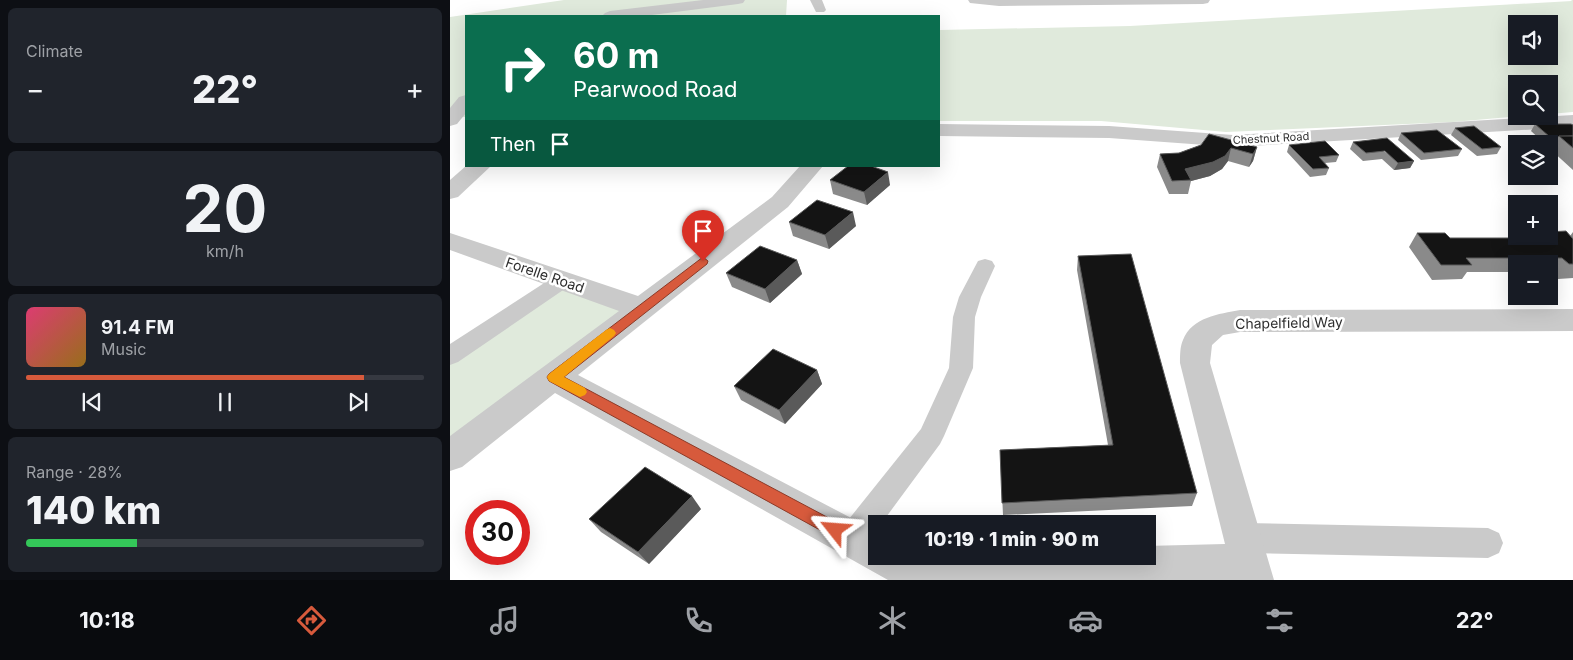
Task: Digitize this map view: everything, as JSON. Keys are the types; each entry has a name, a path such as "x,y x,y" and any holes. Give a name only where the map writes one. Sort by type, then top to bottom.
{"street":[{"path":"618,15 738,0"},
{"path":"974,0 1203,0"},
{"path":"450,121 465,102"},
{"path":"450,121 465,123"},
{"name":"Chestnut Road","path":"940,130 1109,132 1233,141 1571,122"},
{"path":"450,192 479,167"},
{"path":"450,456 780,202 811,167"},
{"name":"Forelle Road","path":"450,241 641,308"},
{"name":"Chapelfield Way","path":"1249,561 1195,363 1197,341 1214,326 1240,321 1573,320"},
{"path":"554,377 868,547"},
{"path":"1156,563 1249,561"},
{"path":"899,565 906,569 1078,565"}],"lane":[{"path":"889,515 931,436 961,368 964,317 970,297 985,266"},
{"path":"450,356 562,281"},
{"path":"1249,561 1488,543"}],"green space":[{"path":"564,0 787,0 786,15 465,15 465,117 450,117 450,17"},
{"path":"1573,0 1573,112 1558,113 1558,75 1508,75 1508,117 1453,122 1226,132 1101,121 940,121 940,30 1130,26"},
{"path":"562,281 641,308 450,456 450,356"}],"building":[{"path":"1536,125 1573,125 1573,136 1548,135"},
{"path":"1474,126 1501,147 1482,149 1455,128"},
{"path":"1437,130 1462,149 1424,153 1401,133"},
{"path":"1209,134 1257,147 1253,154 1231,148 1225,156 1213,162 1185,169 1191,180 1172,181 1160,154 1179,153 1201,145"},
{"path":"1559,136 1573,136 1573,148"},
{"path":"1387,138 1414,161 1398,163 1385,151 1366,153 1353,142"},
{"path":"1325,141 1339,155 1319,157 1329,168 1313,169 1289,145"},
{"path":"847,167 874,167 888,172 864,192 830,180"},
{"path":"817,200 853,212 825,235 789,222"},
{"path":"1558,231 1566,231 1573,239 1573,264 1558,258 1558,255 1508,255 1508,258 1466,258 1472,265 1441,265 1417,233 1445,233 1450,238 1508,238 1508,245 1558,245"},
{"path":"760,246 797,260 765,289 726,273"},
{"path":"1131,254 1197,493 1002,503 1000,450 1113,445 1078,256"},
{"path":"773,349 817,370 779,410 734,386"},
{"path":"645,467 692,496 638,552 589,519"}],"slow traffic":[{"path":"580,392 554,377 610,333"}],"route":[{"path":"703,261 554,377 835,530"}]}
